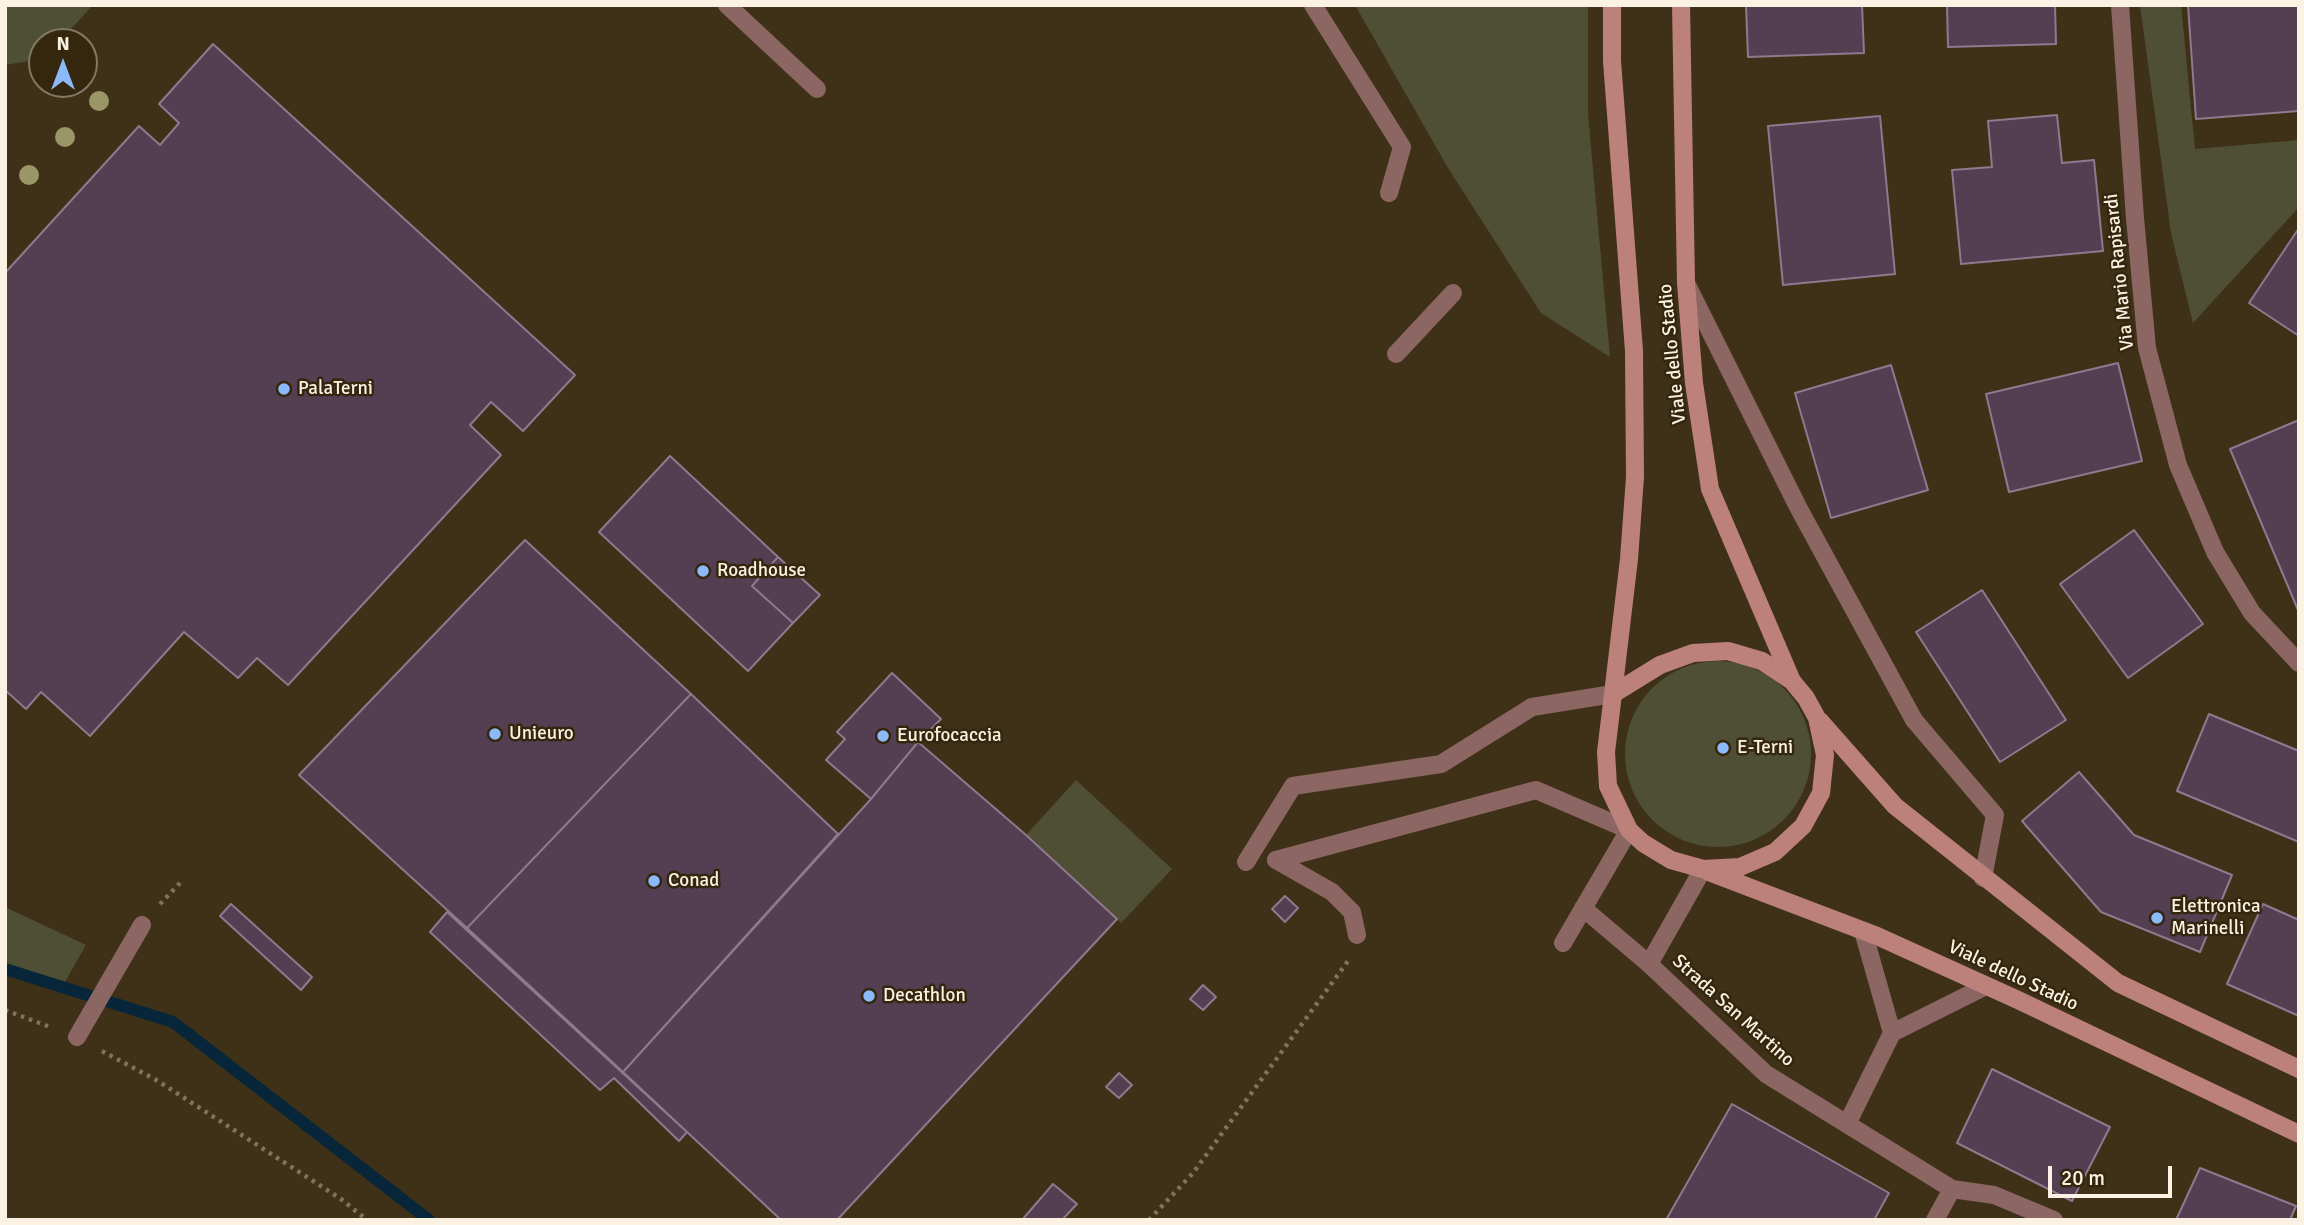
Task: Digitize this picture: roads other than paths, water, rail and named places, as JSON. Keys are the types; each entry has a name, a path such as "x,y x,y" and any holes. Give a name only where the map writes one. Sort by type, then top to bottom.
{"main road":[{"name":"Viale dello Stadio","path":"1612,5 1612,61 1634,351 1635,463 1629,559 1613,694"},
{"name":"Viale dello Stadio","path":"1681,5 1686,283 1694,383 1710,489 1792,681"},
{"path":"1728,651 1762,661 1792,681 1807,698 1817,719 1825,755 1821,793 1803,826 1775,852 1741,867 1703,869 1671,860 1643,843 1629,830 1608,786 1606,752 1613,694 1660,665 1693,653 1728,651"},
{"path":"1817,719 1895,806 2118,983 2299,1069"},
{"name":"Viale dello Stadio","path":"1703,869 1863,931 2299,1134"}],"street":[{"path":"727,5 817,89"},
{"path":"1313,5 1402,147 1388,192"},
{"name":"Via Mario Rapisardi","path":"2120,5 2147,348 2175,452 2215,552 2252,613 2299,663"},
{"path":"1686,283 1798,507 1914,720 1995,815 1983,878"},
{"path":"1396,354 1454,293"},
{"path":"1246,862 1293,786 1441,764 1532,707 1613,694"},
{"path":"1357,935 1352,912 1332,892 1276,860 1536,790 1629,830 1563,943"},
{"name":"Strada San Martino","path":"1703,869 1649,964 1766,1074 1952,1189 1994,1195 2054,1220"},
{"path":"1583,908 1649,964"},
{"path":"77,1037 142,925"},
{"path":"1863,931 1892,1033"},
{"path":"1847,1124 1892,1033 1986,986"},
{"path":"1935,1220 1952,1189"}],"waterway":[{"path":"5,969 173,1022 429,1220"}],"place":[{"name":"PalaTerni","path":"284,389"},
{"name":"Roadhouse","path":"703,571"},
{"name":"Unieuro","path":"495,734"},
{"name":"Eurofocaccia","path":"883,736"},
{"name":"E-Terni","path":"1723,748"},
{"name":"Conad","path":"654,881"},
{"name":"Elettronica Marinelli","path":"2157,918"},
{"name":"Decathlon","path":"869,996"}]}
